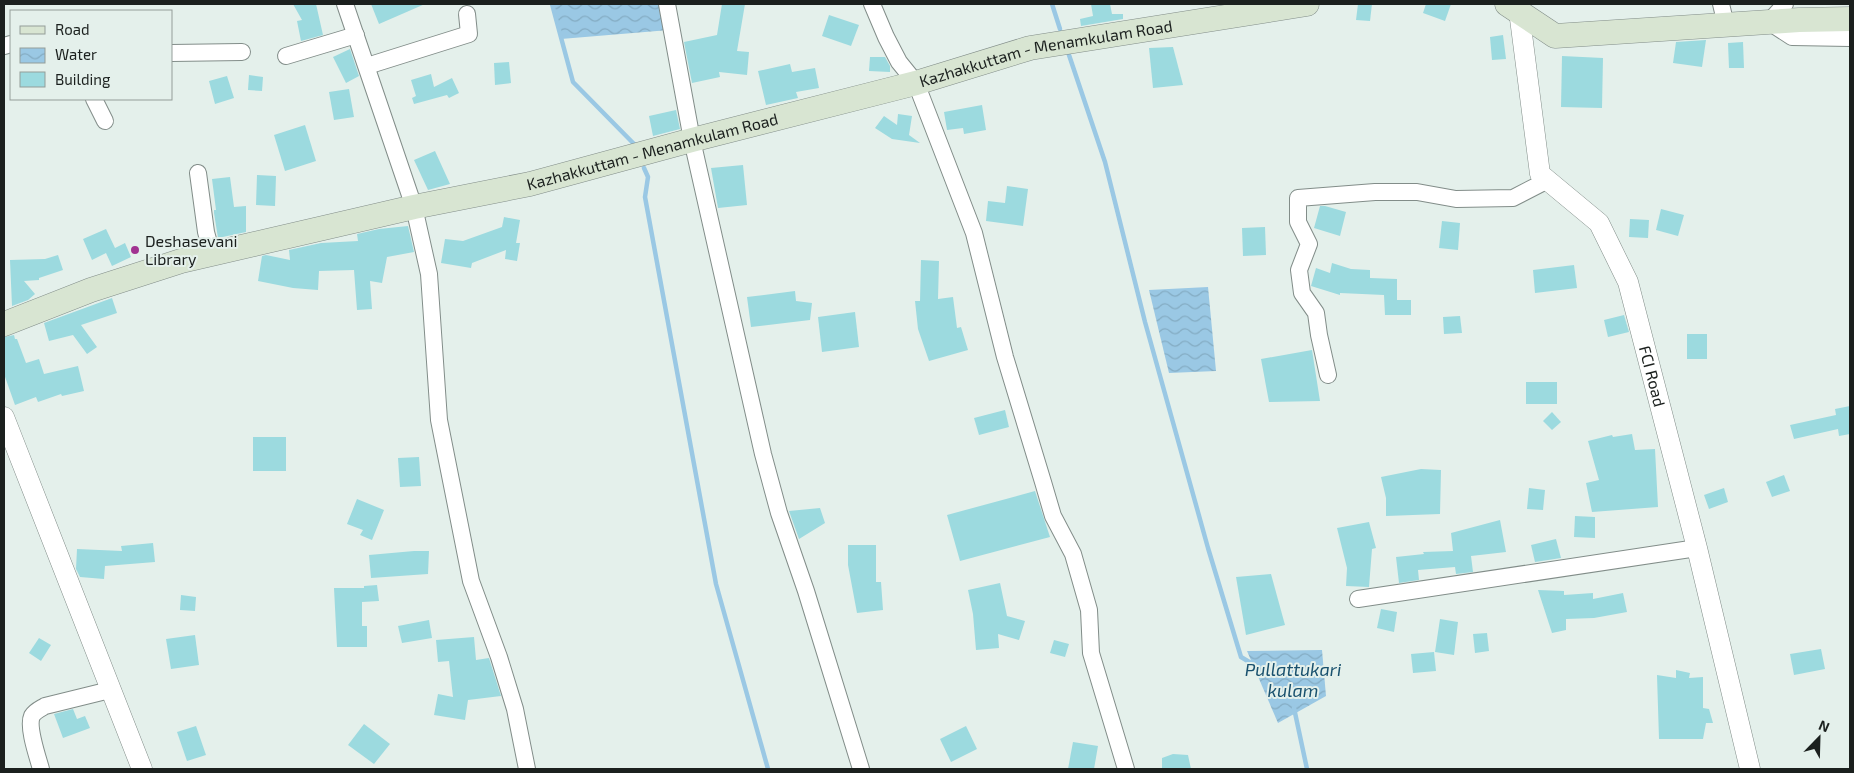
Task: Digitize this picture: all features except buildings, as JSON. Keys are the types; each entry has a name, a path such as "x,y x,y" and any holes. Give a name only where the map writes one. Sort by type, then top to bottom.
{"main road":[{"name":"Kazhakkuttam - Menamkulam Road","path":"4,324 91,290 181,261 414,207 530,184 692,140 916,83 1030,48 1308,4"},
{"path":"1515,6 1555,36 1724,15 1769,22 1850,19"}],"street":[{"path":"346,4 414,207 429,274 440,430 471,581 500,657 515,709 527,769"},
{"path":"667,4 692,140 762,454 860,769"},
{"path":"872,4 899,62 916,83 974,233 1005,357 1053,516 1073,554 1089,610 1091,653 1126,769"},
{"path":"1785,4 1769,22 1792,37 1850,38"},
{"name":"FCI Road","path":"1515,6 1540,174 1599,223 1628,282 1697,548 1750,769"},
{"path":"367,66 469,34 467,14"},
{"path":"286,56 356,35"},
{"path":"172,53 242,52"},
{"path":"94,100 105,121"},
{"path":"198,172 206,232 212,254"},
{"path":"1328,375 1316,313 1302,293 1299,270 1309,244 1298,222 1298,198 1375,192 1417,192 1456,199 1513,198 1548,180"},
{"path":"4,417 142,769"},
{"path":"1358,599 1697,548"},
{"path":"41,769 30,724 32,716 45,706 110,690"}],"water":[{"path":"552,4 663,4 669,30 561,39"},
{"path":"1208,287 1216,371 1169,373 1149,290"},
{"name":"Pullattukari kulam","path":"1322,650 1326,696 1278,723 1247,651"}],"waterway":[{"path":"552,4 573,82 636,146"},
{"path":"1052,4 1060,29"},
{"path":"1069,55 1105,162 1145,322 1208,548 1241,657 1256,666"},
{"path":"644,168 648,177 645,197 716,584 768,769"},
{"path":"1294,708 1307,769"}],"place":[{"name":"Deshasevani Library","path":"135,250"}]}
